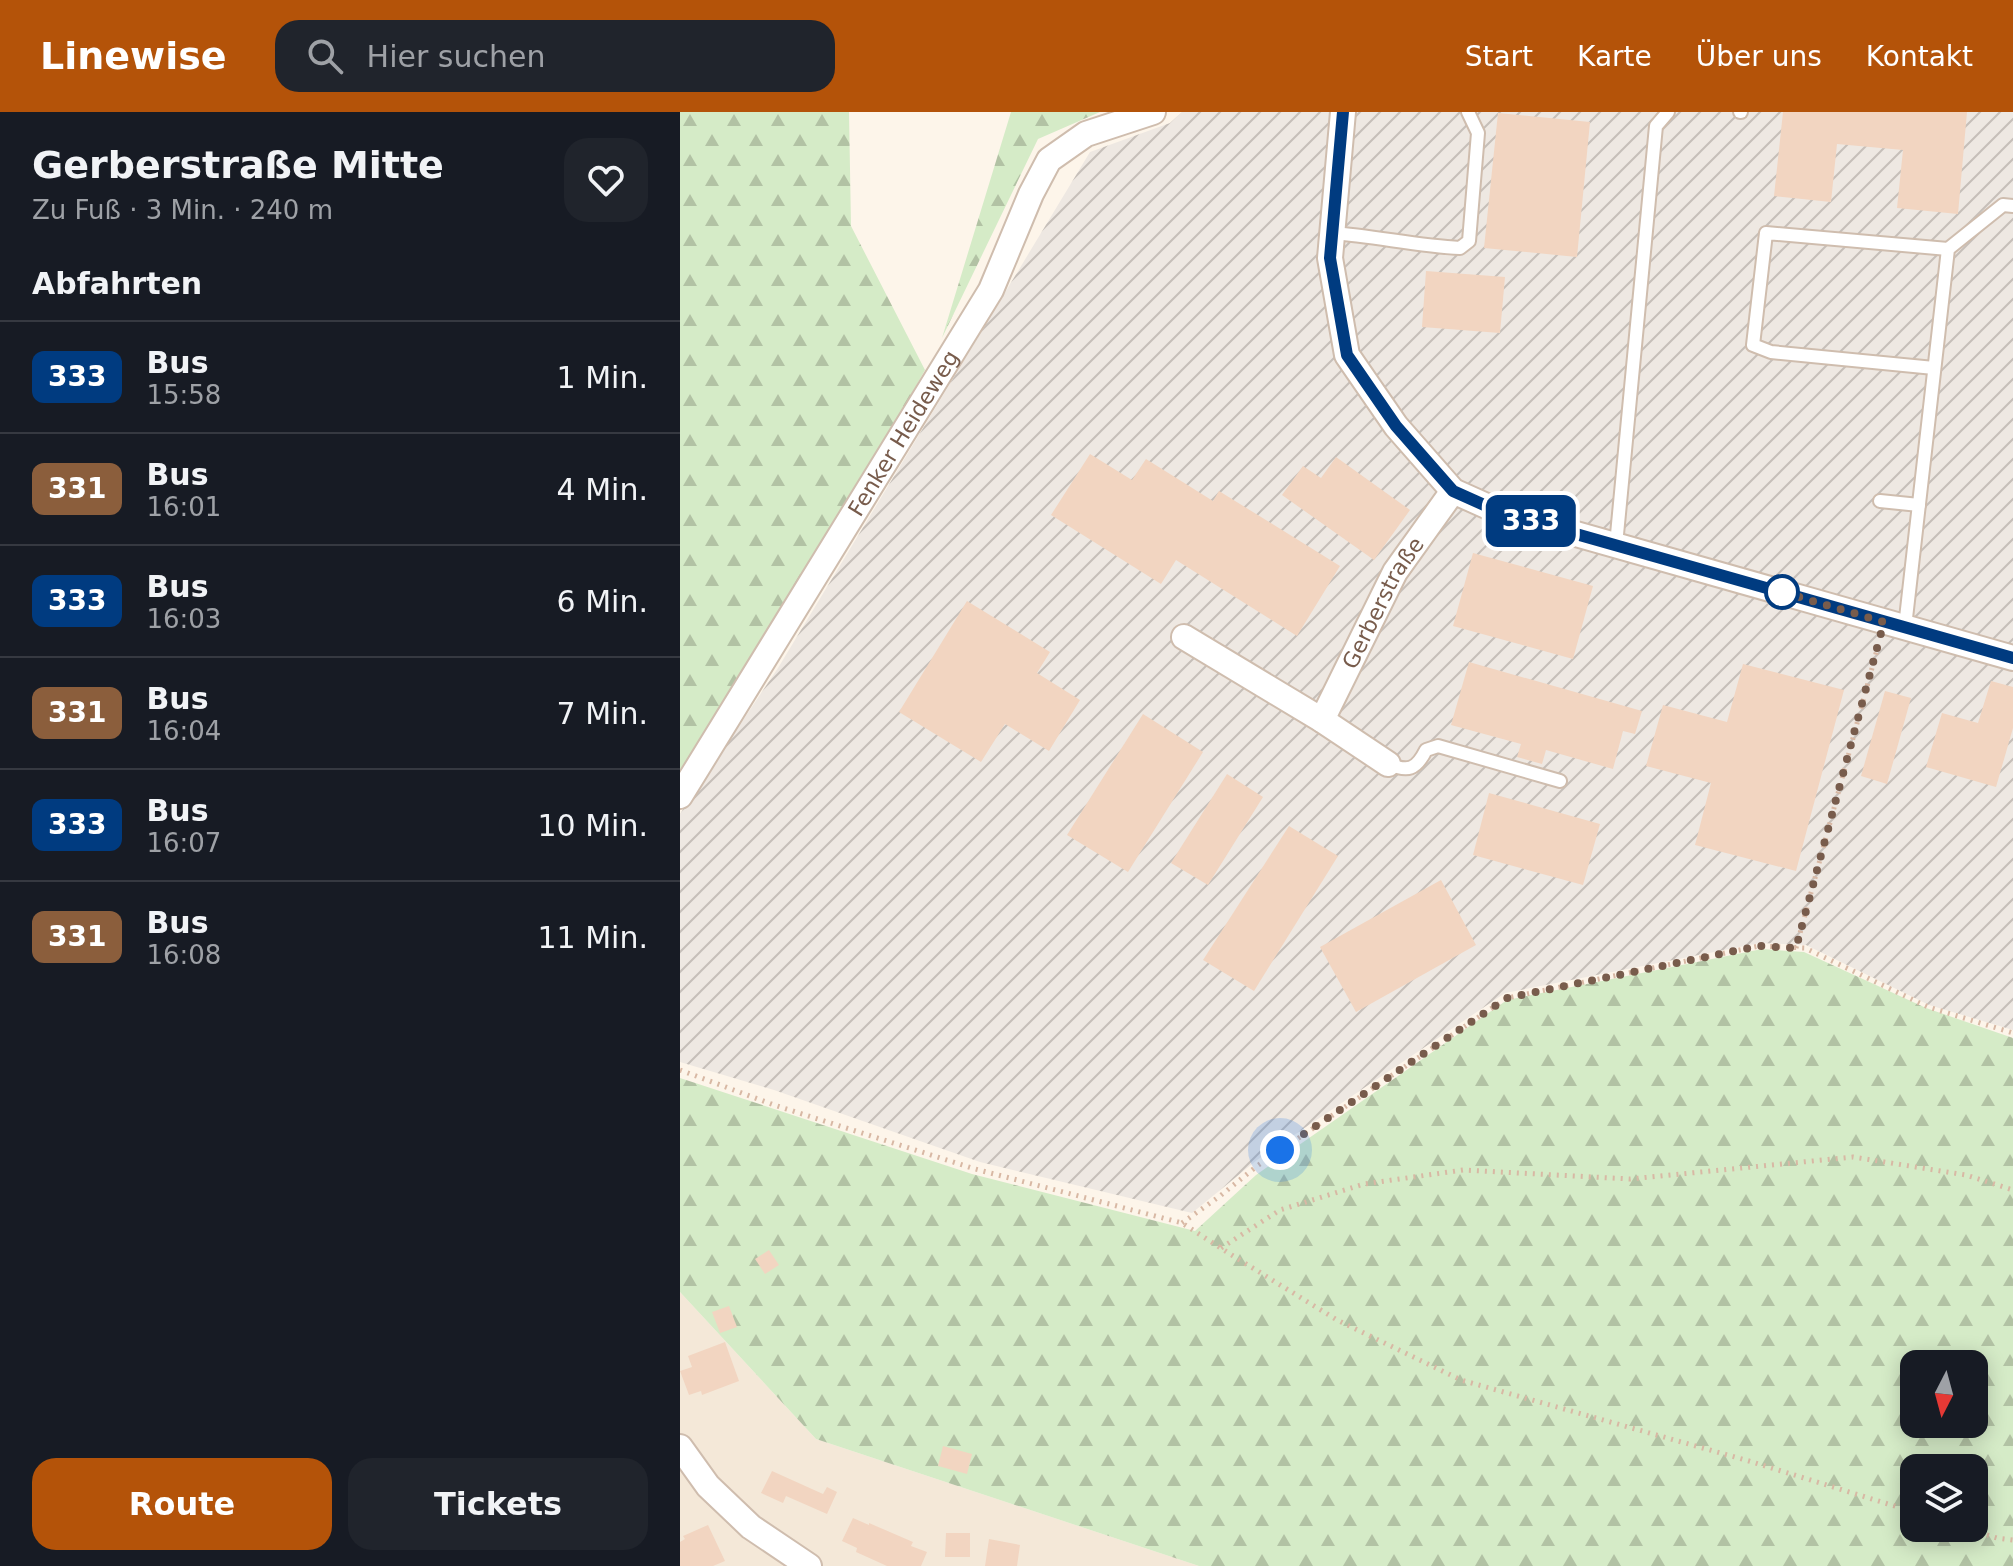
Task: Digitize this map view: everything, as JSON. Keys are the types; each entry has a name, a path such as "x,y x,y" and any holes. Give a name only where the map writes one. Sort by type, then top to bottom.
{"street":[{"name":"Fenker Heideweg","path":"680,796 991,290 1031,194 1049,160 1086,134 1153,112"},
{"path":"1343,112 1330,258 1347,355 1396,426 1453,491 1502,513 2013,658"},
{"name":"Gerberstraße","path":"1322,720 1395,572 1453,491"},
{"path":"1184,637 1322,720 1388,764"},
{"path":"680,1447 708,1486 751,1527 809,1566"}],"lane":[{"path":"1332,233 1451,248 1460,248 1469,241 1478,133 1468,112"},
{"path":"1616,545 1656,126 1668,112"},
{"path":"1934,368 1771,352 1753,345 1766,233 1948,249 2003,205 2013,206"},
{"path":"1894,624 1919,505 1948,249"},
{"path":"1880,501 1919,505"},
{"path":"1388,764 1401,769 1412,768 1426,750 1438,746 1560,781"}],"path":[{"path":"1796,948 1894,624"},
{"path":"1182,1223 1257,1166 1507,998 1759,946 1805,948 1928,1007 2013,1033"},
{"path":"680,1070 774,1105 975,1169 1182,1223 1337,1320 1461,1380 1749,1461 1900,1508"},
{"path":"1221,1248 1280,1210 1364,1184 1463,1170 1630,1179 1853,1157 1966,1175 2013,1190"},
{"path":"1988,1535 2013,1540"}],"shaded area":[{"path":"1182,112 2013,112 2013,1030 1929,1005 1806,945 1760,943 1505,993 1257,1160 1192,1213 980,1162 774,1090 680,1062 680,814 778,668 1090,152 1170,123"},
{"path":"680,1292 816,1439 1199,1566 680,1566"}],"green space":[{"path":"680,112 849,112 851,226 925,370 766,653 680,785"},
{"path":"1011,112 1100,112 1038,139 942,338"},
{"path":"1762,949 1804,952 1926,1008 2013,1038 2013,1566 1199,1566 816,1439 680,1292 680,1078 972,1174 1195,1231 1256,1175 1507,1000"}],"building":[{"path":"1783,112 1967,112 1958,214 1897,208 1903,150 1837,144 1831,202 1774,196"},
{"path":"1498,113 1590,122 1577,257 1484,248"},
{"path":"1426,271 1505,277 1500,333 1422,327"},
{"path":"1090,454 1132,480 1146,459 1213,501 1219,491 1340,566 1297,636 1176,560 1161,584 1051,515"},
{"path":"1336,457 1410,510 1374,560 1282,495 1303,466 1321,478"},
{"path":"1473,553 1593,586 1573,659 1453,626"},
{"path":"967,601 1050,652 1037,673 1080,700 1049,751 1005,724 981,762 899,712"},
{"path":"1469,662 1642,711 1635,734 1623,731 1613,769 1546,750 1542,764 1517,757 1521,744 1451,725"},
{"path":"1743,664 1844,690 1796,871 1695,845 1711,783 1646,766 1663,705 1727,722"},
{"path":"1991,681 2013,687 2013,728 1996,787 1926,767 1942,713 1978,723"},
{"path":"1885,691 1911,698 1887,784 1861,776"},
{"path":"1143,714 1203,752 1128,872 1067,835"},
{"path":"1227,774 1263,797 1208,885 1171,863"},
{"path":"1489,793 1600,824 1583,885 1473,855"},
{"path":"1289,826 1338,856 1254,991 1203,960"},
{"path":"1441,880 1476,945 1356,1012 1320,947"},
{"path":"769,1250 779,1265 765,1274 755,1259"},
{"path":"729,1306 737,1327 720,1333 712,1312"},
{"path":"725,1342 739,1381 702,1395 701,1391 689,1395 680,1371 692,1367 688,1356"},
{"path":"943,1446 972,1454 967,1474 938,1466"},
{"path":"772,1471 823,1494 827,1487 837,1492 827,1514 786,1496 783,1503 761,1493"},
{"path":"853,1518 913,1542 911,1546 927,1552 921,1566 887,1566 856,1552 857,1548 842,1541"},
{"path":"708,1525 725,1561 713,1566 680,1566 683,1536"},
{"path":"946,1533 970,1533 970,1557 945,1557"},
{"path":"989,1539 1020,1545 1017,1566 985,1566"}],"bus line":[{"name":"333","path":"1343,112 1330,258 1347,355 1396,426 1453,491 1502,513 2013,658"}],"route":[{"path":"1280,1150 1507,998 1759,946 1796,948 1884,622 1782,592"}]}
